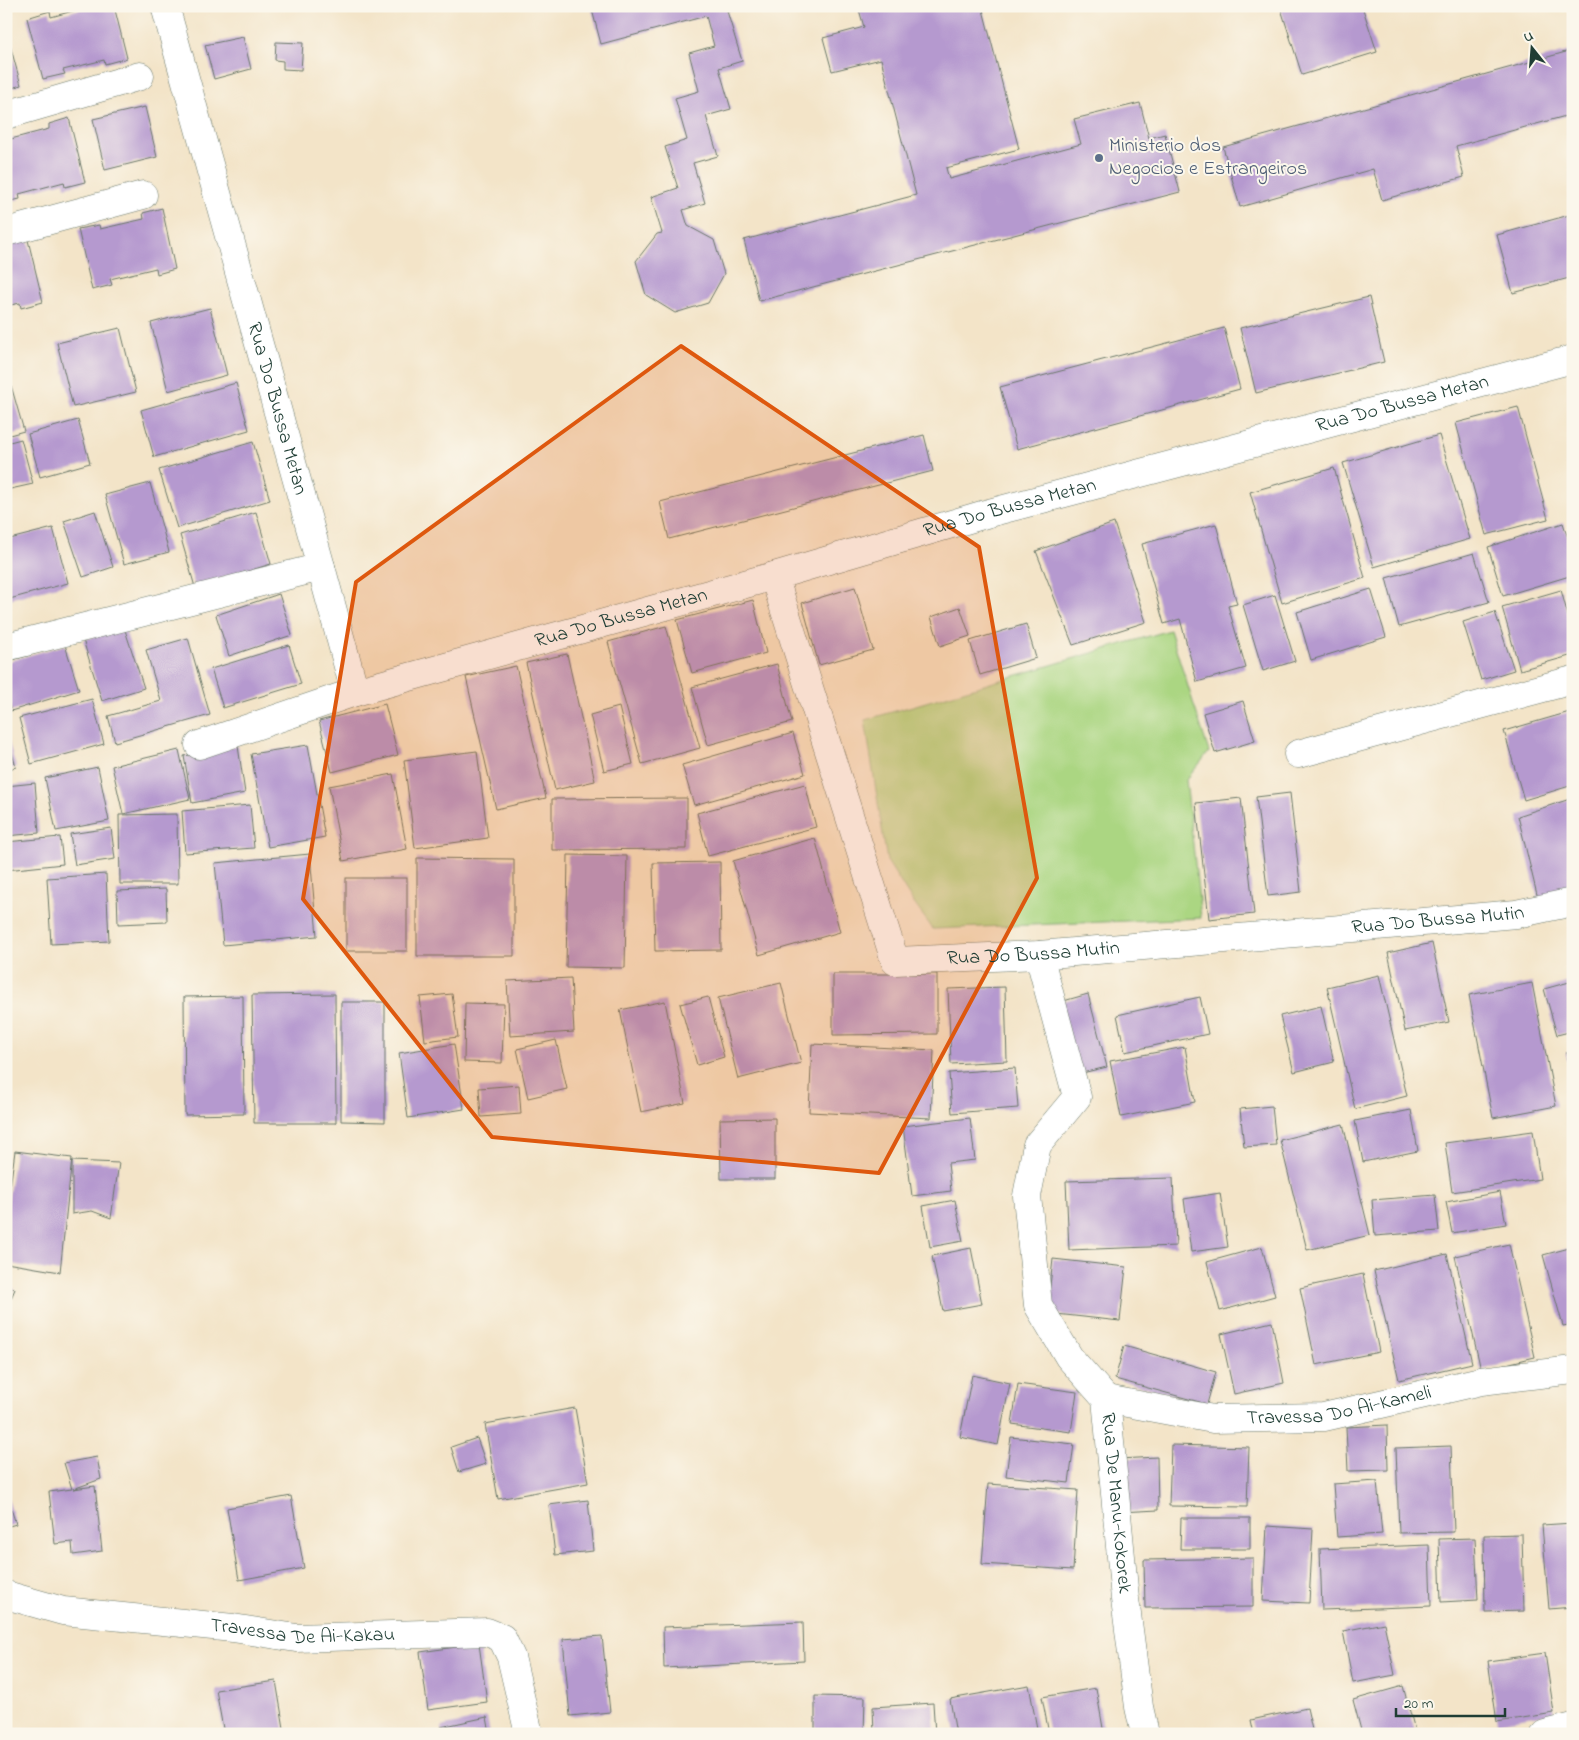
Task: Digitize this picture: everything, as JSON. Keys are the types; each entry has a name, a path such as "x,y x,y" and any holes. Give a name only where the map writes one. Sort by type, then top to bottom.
{"street":[{"name":"Rua Do Bussa Metan","path":"165,6 354,692 774,576 988,513 1573,359"},
{"path":"6,115 140,76"},
{"path":"6,232 143,195"},
{"path":"6,647 321,567"},
{"name":"Rua Do Bussa Mutin","path":"774,576 895,961 1039,955 1516,914 1573,902"},
{"path":"1298,754 1573,680"},
{"path":"199,746 354,692"},
{"name":"Rua De Manu-Kokorek","path":"1039,955 1077,1097 1036,1144 1027,1196 1038,1306 1069,1357 1106,1399 1125,1599 1139,1707 1145,1734"},
{"name":"Travessa Do Ai-Kameli","path":"1106,1399 1213,1420 1324,1417 1481,1381 1573,1370"},
{"name":"Travessa De Ai-Kakau","path":"6,1594 63,1611 234,1628 296,1638 487,1632 502,1638 512,1656 529,1734"},
{"path":"1545,1734 1573,1727"}],"highlighted area":[{"path":"681,346 979,547 1037,878 879,1173 492,1137 303,899 356,582"}],"green space":[{"path":"1170,630 1209,752 1186,780 1201,918 933,929 887,861 865,720"}],"building":[{"path":"91,6 114,6 127,58 105,64 104,60 63,70 65,74 43,79 27,18 50,11 51,17"},
{"path":"591,6 742,6 727,11 742,61 719,68 731,109 706,116 718,156 693,163 705,203 683,210 688,226 714,240 724,274 708,303 675,313 646,295 636,261 657,234 662,233 651,197 678,188 665,147 687,140 675,98 699,91 689,53 714,46 706,16 601,44"},
{"name":"Ministerio dos Negocios e Estrangeiros","path":"858,6 982,6 1019,149 946,168 949,179 1081,144 1074,119 1140,103 1149,138 1165,134 1180,192 759,301 744,240 916,195 881,59 832,71 823,38 864,27"},
{"path":"1280,6 1362,6 1377,52 1302,75"},
{"path":"6,35 21,85 6,90"},
{"path":"243,37 251,69 214,79 205,45"},
{"path":"276,42 303,43 301,70 283,69 283,61 275,60"},
{"path":"1573,50 1573,114 1456,146 1464,177 1382,200 1373,169 1240,207 1223,147"},
{"path":"145,107 157,157 105,170 93,119"},
{"path":"69,118 85,182 65,187 64,182 19,194 20,199 6,202 6,136 9,135 11,139 49,129 49,124"},
{"path":"162,208 175,269 157,274 156,268 110,279 112,285 92,290 78,229 99,225 100,229 144,219 143,213"},
{"path":"1573,214 1573,277 1513,293 1497,235"},
{"path":"28,240 43,302 21,308 20,303 6,306 6,252 8,251 6,245"},
{"path":"1369,297 1384,362 1256,393 1240,328"},
{"path":"210,308 227,375 168,391 151,323"},
{"path":"120,328 136,392 73,407 57,343"},
{"path":"1224,328 1240,389 1017,449 1000,387"},
{"path":"6,368 24,431 6,436"},
{"path":"236,383 249,430 154,457 141,410"},
{"path":"1518,407 1548,519 1486,535 1456,423"},
{"path":"78,420 90,463 40,477 28,434"},
{"path":"924,435 933,471 669,539 660,502"},
{"path":"1439,435 1470,539 1374,567 1343,463"},
{"path":"21,439 33,484 6,490 6,443"},
{"path":"253,442 270,500 177,528 159,470"},
{"path":"1334,468 1365,578 1282,603 1250,492"},
{"path":"150,483 169,552 124,564 105,495"},
{"path":"95,511 113,567 83,577 64,521"},
{"path":"256,512 271,564 195,587 180,535"},
{"path":"1114,523 1146,622 1073,645 1036,551"},
{"path":"1563,523 1573,553 1573,575 1503,596 1488,547"},
{"path":"1216,524 1237,604 1228,606 1246,668 1197,682 1180,619 1164,624 1142,544"},
{"path":"53,528 68,583 6,600 6,540"},
{"path":"1474,553 1489,602 1399,627 1386,578"},
{"path":"855,587 873,650 819,665 802,603"},
{"path":"1371,589 1386,637 1311,660 1297,612"},
{"path":"1561,590 1573,634 1573,655 1520,670 1502,607"},
{"path":"279,594 292,635 229,656 216,615"},
{"path":"1275,595 1295,661 1263,671 1243,605"},
{"path":"753,600 766,653 692,673 677,620"},
{"path":"960,607 970,636 940,646 931,617"},
{"path":"1495,612 1514,670 1481,680 1463,622"},
{"path":"1026,624 1036,658 980,675 970,641"},
{"path":"666,626 700,748 642,764 608,642"},
{"path":"124,627 144,688 102,701 83,640"},
{"path":"188,638 210,715 115,742 108,716 161,701 146,650"},
{"path":"65,645 79,690 11,711 6,697 6,662"},
{"path":"289,645 301,684 223,708 211,669"},
{"path":"567,654 595,781 555,790 526,663"},
{"path":"777,664 792,722 708,745 692,687"},
{"path":"516,666 546,798 496,809 466,677"},
{"path":"92,699 104,744 31,764 19,718"},
{"path":"1243,701 1255,741 1215,753 1203,713"},
{"path":"385,704 398,755 332,772 319,721"},
{"path":"619,707 633,764 604,771 590,715"},
{"path":"1573,711 1573,785 1524,800 1504,731"},
{"path":"793,733 805,774 694,805 682,765"},
{"path":"6,740 8,740 16,767 6,770"},
{"path":"308,745 325,837 268,847 251,754"},
{"path":"238,746 245,793 192,803 184,756"},
{"path":"179,750 190,799 123,814 112,766"},
{"path":"477,751 488,838 415,848 404,760"},
{"path":"98,767 109,821 56,831 45,778"},
{"path":"393,774 407,849 343,861 329,786"},
{"path":"35,783 39,833 6,836 6,786"},
{"path":"805,784 816,827 708,856 697,813"},
{"path":"1290,793 1301,892 1268,896 1256,797"},
{"path":"687,798 687,849 552,850 552,799"},
{"path":"1241,798 1254,914 1209,919 1196,803"},
{"path":"1573,798 1573,893 1539,903 1518,816"},
{"path":"250,805 254,848 185,853 182,811"},
{"path":"177,814 178,884 120,884 119,815"},
{"path":"111,828 115,859 75,865 70,834"},
{"path":"60,837 63,864 6,870 6,842"},
{"path":"815,838 840,932 759,955 733,861"},
{"path":"310,854 317,936 223,945 215,863"},
{"path":"568,855 627,856 625,968 566,967"},
{"path":"417,858 514,859 514,956 417,956"},
{"path":"720,862 721,950 655,951 653,863"},
{"path":"106,874 109,941 51,944 47,878"},
{"path":"346,878 407,878 407,951 346,951"},
{"path":"166,889 167,922 118,924 117,891"},
{"path":"1432,943 1449,1022 1405,1031 1388,953"},
{"path":"833,974 937,974 937,1034 833,1035"},
{"path":"1379,975 1407,1096 1355,1109 1327,987"},
{"path":"571,978 574,1032 510,1036 507,981"},
{"path":"1573,981 1573,1031 1557,1035 1544,989"},
{"path":"781,983 801,1063 738,1079 718,998"},
{"path":"1532,983 1556,1106 1493,1118 1469,995"},
{"path":"1005,987 1007,1061 951,1064 948,989"},
{"path":"335,994 336,1123 254,1123 252,995"},
{"path":"452,994 458,1037 425,1041 420,997"},
{"path":"1088,994 1107,1067 1078,1074 1060,1002"},
{"path":"243,996 244,1114 185,1115 184,997"},
{"path":"708,997 724,1057 697,1065 680,1004"},
{"path":"1200,997 1208,1034 1125,1052 1117,1015"},
{"path":"665,1001 685,1103 641,1112 620,1010"},
{"path":"341,1002 385,1002 385,1122 341,1121"},
{"path":"465,1003 504,1004 502,1063 464,1062"},
{"path":"1321,1006 1334,1062 1294,1072 1280,1016"},
{"path":"556,1040 567,1089 528,1098 517,1049"},
{"path":"454,1044 464,1109 408,1118 399,1053"},
{"path":"812,1044 934,1050 931,1118 809,1112"},
{"path":"1185,1047 1195,1102 1121,1117 1110,1061"},
{"path":"1573,1052 1573,1086 1572,1086 1566,1053"},
{"path":"1015,1068 1018,1108 952,1113 949,1073"},
{"path":"519,1085 521,1114 481,1117 479,1088"},
{"path":"1272,1106 1276,1145 1244,1147 1240,1109"},
{"path":"1411,1110 1418,1151 1363,1162 1355,1121"},
{"path":"775,1118 775,1179 721,1179 720,1119"},
{"path":"970,1118 975,1160 948,1163 951,1191 912,1196 903,1126"},
{"path":"1343,1124 1370,1235 1307,1250 1280,1140"},
{"path":"1533,1131 1540,1179 1452,1192 1445,1143"},
{"path":"15,1151 72,1158 60,1272 6,1263 6,1217"},
{"path":"72,1161 119,1163 111,1218 92,1211 72,1214"},
{"path":"1173,1178 1176,1246 1069,1250 1066,1181"},
{"path":"1500,1192 1506,1224 1452,1233 1446,1202"},
{"path":"1220,1193 1228,1247 1191,1252 1184,1199"},
{"path":"1435,1195 1439,1231 1375,1236 1372,1200"},
{"path":"955,1200 963,1241 930,1247 923,1206"},
{"path":"1509,1244 1535,1357 1481,1370 1455,1256"},
{"path":"1262,1247 1275,1296 1220,1311 1207,1262"},
{"path":"1573,1247 1573,1324 1563,1326 1543,1255"},
{"path":"971,1248 982,1304 943,1311 932,1256"},
{"path":"1447,1254 1472,1363 1399,1380 1374,1271"},
{"path":"1053,1259 1126,1267 1120,1321 1047,1313"},
{"path":"1363,1274 1379,1352 1316,1365 1300,1288"},
{"path":"6,1285 15,1289 6,1310"},
{"path":"1272,1322 1284,1383 1234,1394 1221,1334"},
{"path":"1124,1346 1216,1372 1207,1404 1115,1379"},
{"path":"972,1375 1010,1383 998,1445 960,1437"},
{"path":"1018,1384 1077,1392 1071,1432 1012,1424"},
{"path":"575,1408 588,1483 498,1499 485,1424"},
{"path":"1387,1425 1388,1470 1348,1471 1346,1427"},
{"path":"1011,1437 1074,1444 1069,1483 1006,1476"},
{"path":"477,1438 486,1464 459,1472 451,1447"},
{"path":"1171,1445 1249,1447 1247,1507 1169,1506"},
{"path":"1451,1446 1454,1532 1399,1533 1396,1448"},
{"path":"97,1457 101,1479 73,1489 95,1486 102,1551 73,1555 72,1542 55,1544 49,1492 72,1489 64,1463"},
{"path":"1157,1457 1158,1510 1121,1512 1118,1459"},
{"path":"1377,1481 1382,1534 1337,1537 1333,1484"},
{"path":"988,1484 1078,1490 1073,1570 982,1564"},
{"path":"6,1493 16,1524 6,1527"},
{"path":"291,1496 304,1568 239,1580 227,1508"},
{"path":"588,1500 593,1551 555,1555 549,1505"},
{"path":"1181,1518 1250,1518 1250,1549 1180,1549"},
{"path":"1573,1523 1573,1607 1549,1609 1542,1525"},
{"path":"1267,1526 1313,1529 1309,1603 1263,1601"},
{"path":"1522,1534 1524,1611 1485,1612 1484,1535"},
{"path":"1475,1538 1478,1600 1441,1602 1439,1539"},
{"path":"1429,1545 1431,1606 1322,1610 1320,1549"},
{"path":"1253,1558 1253,1607 1145,1608 1144,1560"},
{"path":"803,1622 804,1661 664,1668 663,1627"},
{"path":"1384,1623 1395,1675 1353,1683 1343,1631"},
{"path":"602,1636 610,1712 570,1716 563,1639"},
{"path":"479,1644 487,1702 428,1710 420,1652"},
{"path":"1545,1653 1554,1713 1497,1722 1488,1661"},
{"path":"276,1681 285,1734 224,1734 216,1690"},
{"path":"1029,1685 1038,1734 956,1734 950,1699"},
{"path":"1403,1686 1416,1734 1362,1734 1353,1700"},
{"path":"1096,1688 1104,1734 1049,1734 1042,1697"},
{"path":"815,1696 865,1697 864,1734 815,1734"},
{"path":"933,1703 935,1734 874,1734 873,1707"},
{"path":"1307,1708 1313,1734 1254,1734 1251,1720"},
{"path":"487,1717 490,1734 442,1734 441,1727"}],"place":[{"name":"Ministerio dos Negocios e Estrangeiros","path":"1099,158"}]}
